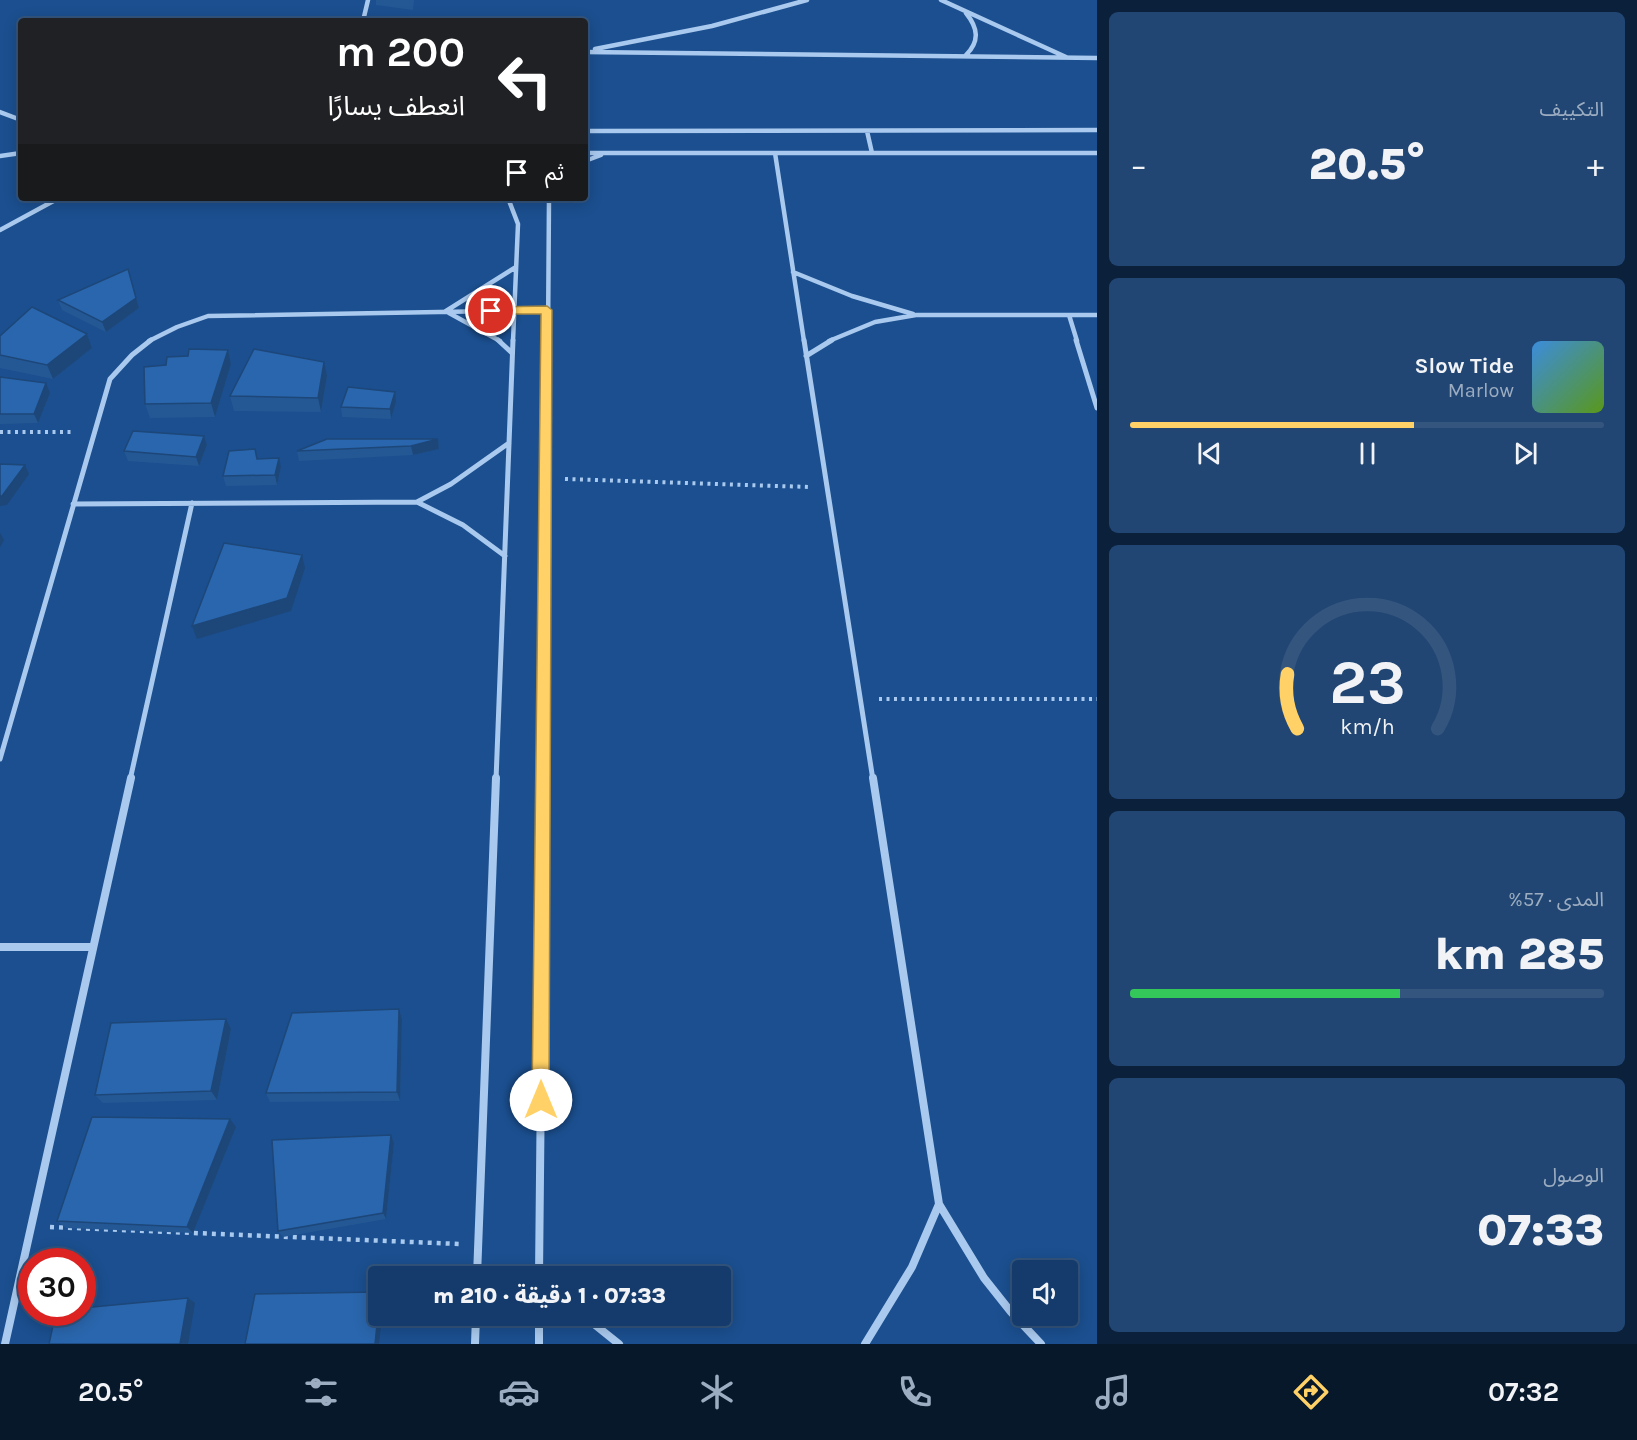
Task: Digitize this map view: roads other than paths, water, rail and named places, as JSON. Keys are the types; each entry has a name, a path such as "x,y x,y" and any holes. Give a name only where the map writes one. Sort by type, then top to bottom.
{"street":[{"path":"364,18 368,0"},
{"path":"588,51 712,26 807,0"},
{"path":"941,0 1068,58"},
{"path":"963,10 977,29 978,38 974,48 966,56"},
{"path":"588,52 1097,58"},
{"path":"0,112 18,119"},
{"path":"588,131 1097,130"},
{"path":"867,131 872,153"},
{"path":"0,156 18,153"},
{"path":"588,153 1097,153"},
{"path":"588,160 605,153"},
{"path":"775,153 939,1204 972,1263 1015,1320 1041,1344"},
{"path":"0,230 53,201"},
{"path":"477,1266 518,224 509,201"},
{"path":"539,1266 549,201"},
{"path":"446,312 516,267"},
{"path":"793,272 830,290 916,315"},
{"path":"0,759 110,379 133,351 167,329 208,316 547,310"},
{"path":"446,312 494,336 512,353"},
{"path":"806,356 838,336 875,322 916,315 1097,315"},
{"path":"1069,315 1097,408"},
{"path":"417,502 451,484 509,443"},
{"path":"73,504 417,502 450,516 479,534 505,556"},
{"path":"5,1344 192,503"},
{"path":"0,947 93,947"},
{"path":"865,1344 912,1268 939,1204"},
{"path":"475,1344 476,1326"},
{"path":"539,1326 539,1344"},
{"path":"596,1326 619,1344"}]}
